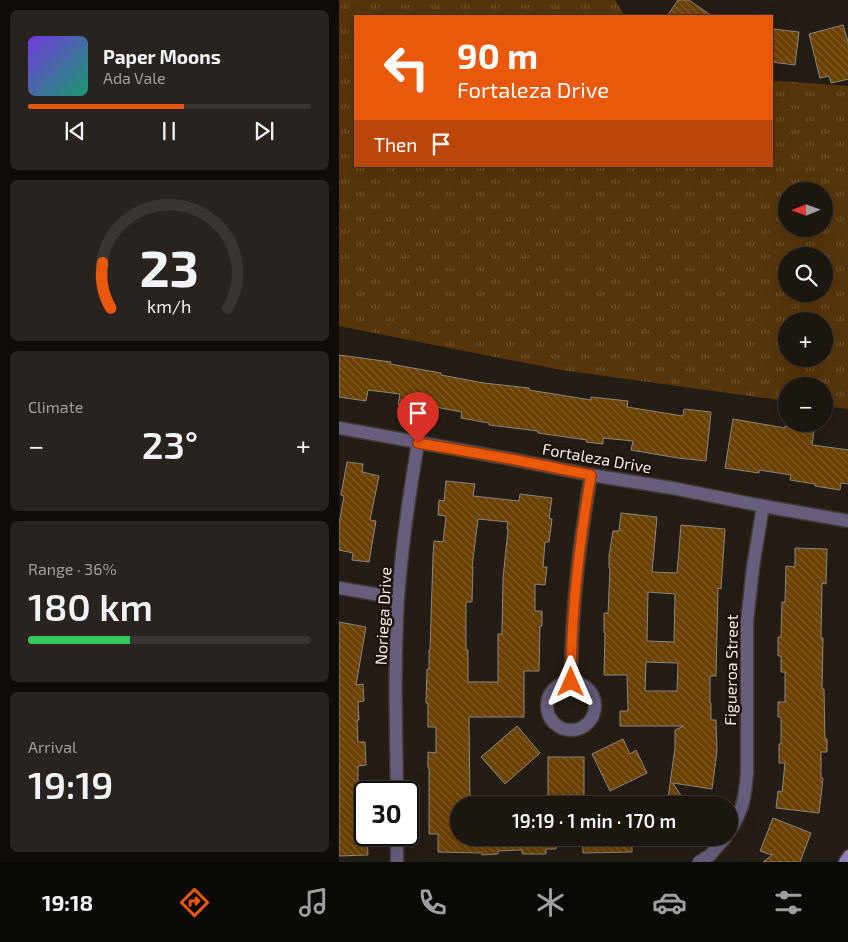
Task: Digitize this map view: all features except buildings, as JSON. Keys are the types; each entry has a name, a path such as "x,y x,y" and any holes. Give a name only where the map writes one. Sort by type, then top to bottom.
{"street":[{"name":"Fortaleza Drive","path":"339,428 848,521"},
{"name":"Noriega Drive","path":"397,781 396,660 398,598 408,498 418,443"},
{"path":"571,682 574,604 582,527 591,475"},
{"name":"Figueroa Street","path":"738,816 746,794 748,613 763,506"},
{"path":"339,588 398,598"},
{"path":"397,846 397,862"},
{"path":"699,862 710,855 718,846"},
{"path":"845,862 848,856"}],"green space":[{"path":"339,0 615,0 624,15 354,15 354,167 773,167 773,82 848,86 848,409 833,407 833,377 778,377 778,400 561,370 339,326"}],"route":[{"path":"418,443 591,475 582,527 574,604 571,682"}]}
